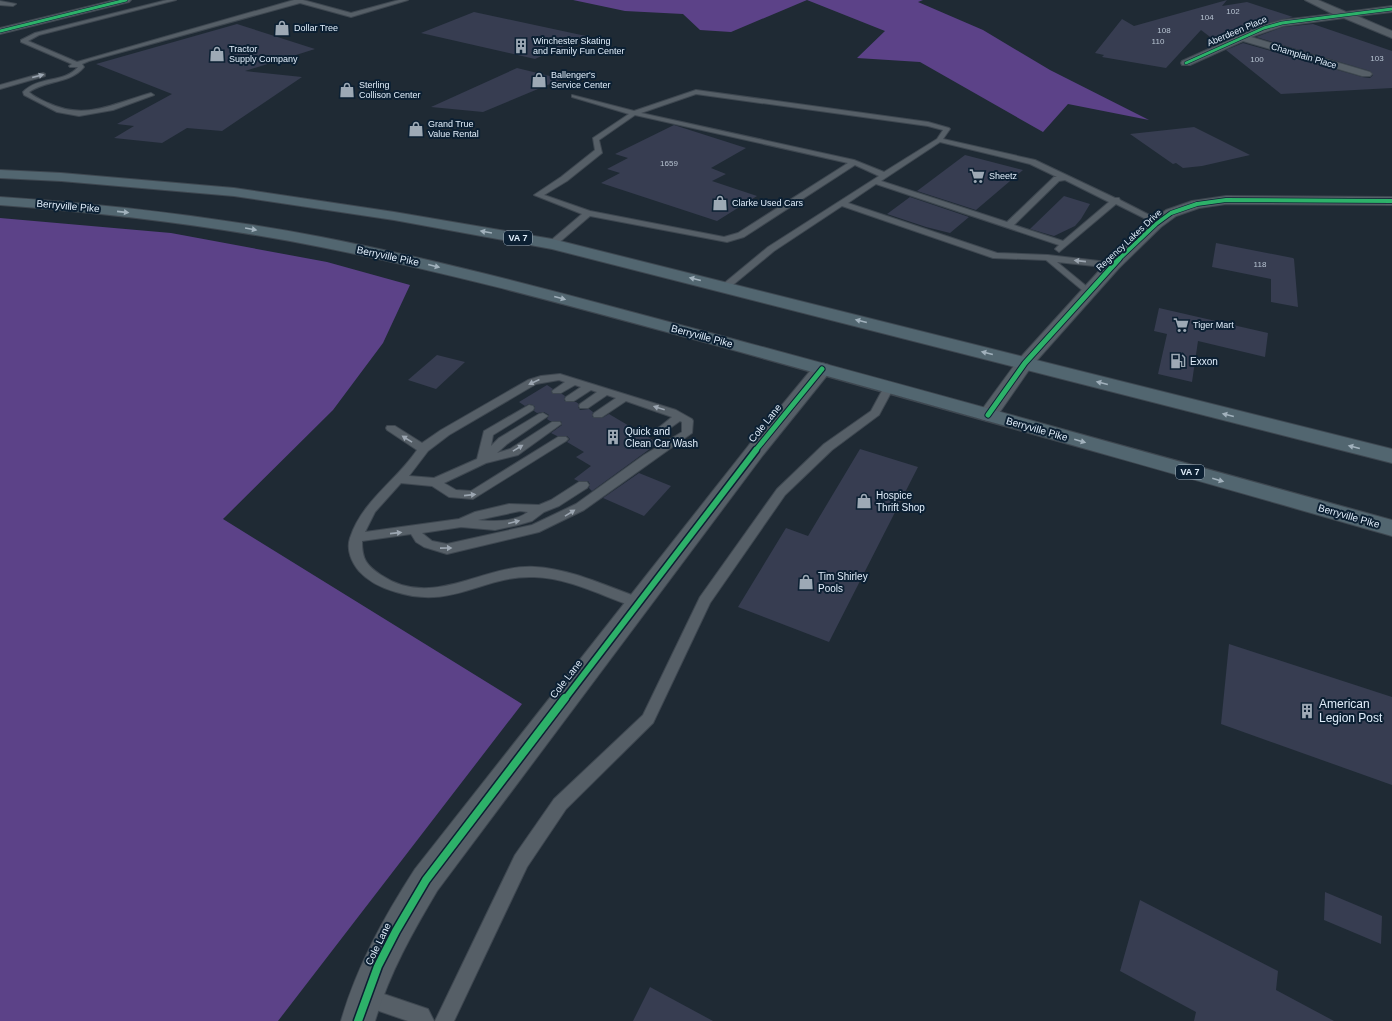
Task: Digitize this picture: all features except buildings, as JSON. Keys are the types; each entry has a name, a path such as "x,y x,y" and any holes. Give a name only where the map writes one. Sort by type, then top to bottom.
{"highway":[{"name":"VA 7","path":"0,174 61,177 234,192 394,216 552,244 725,286 1392,456"},
{"name":"Berryville Pike","path":"0,201 186,219 322,242 415,261 822,368 1392,528"}],"street":[{"path":"100,0 111,4"},
{"path":"0,31 126,0"},
{"path":"1310,0 1392,35"},
{"name":"Aberdeen Place","path":"1186,63 1264,28 1282,23 1392,9"},
{"name":"Champlain Place","path":"1242,38 1366,74"},
{"name":"Regency Lakes Drive","path":"988,415 1025,363 1088,292 1113,265 1159,222 1171,213 1183,208 1214,201 1392,201"},
{"name":"Cole Lane","path":"358,1021 364,996 396,928 426,880 751,456 822,368"}],"lane":[{"path":"151,95 107,108 77,113 64,111 27,95 26,92 32,87 76,73 82,66 23,41 37,34 174,0"},
{"path":"64,69 298,1 351,15 405,0"},
{"path":"273,2 285,5"},
{"path":"0,3 13,4"},
{"path":"111,4 132,11"},
{"path":"0,86 50,73"},
{"path":"725,286 771,249 938,140 947,129 928,124 696,92 634,113 595,139 599,151 564,179 538,195 588,213 724,240 741,234 854,162"},
{"path":"574,96 634,113 854,162 884,175"},
{"path":"938,140 1032,162 1116,200 1159,222"},
{"path":"1008,226 1057,179 1067,178"},
{"path":"875,181 1064,244"},
{"path":"1048,258 1116,200"},
{"path":"841,203 996,256 1048,258 1113,265"},
{"path":"552,244 588,213"},
{"path":"1048,258 1088,292"},
{"path":"415,531 418,538 424,542 436,548 447,549 535,529 548,524 591,500 650,456 678,441 687,433 688,421 680,416 625,397 560,377 552,377 532,382 450,430 423,449 416,460 374,505 360,526 357,537 357,554 362,568 381,583 402,590 422,593 448,591 501,575 531,572 545,573 574,580 638,603"},
{"path":"557,391 574,381"},
{"path":"570,399 590,386"},
{"path":"444,1021 521,861 560,804 648,719 706,601 781,492 828,447 875,413 889,387"},
{"path":"584,406 606,391"},
{"path":"598,415 625,397"},
{"path":"482,461 488,433 529,408"},
{"path":"482,461 503,441 542,416"},
{"path":"662,429 680,416"},
{"path":"398,479 434,482 467,469 482,461 514,452 556,424"},
{"path":"391,428 423,449"},
{"path":"434,482 453,494 473,495 562,439"},
{"path":"357,537 415,531 461,523 495,526 528,518 540,509 555,503 583,485"},
{"path":"364,996 421,1016 425,1021"}],"shaded area":[{"path":"573,0 807,0 731,32 700,30 683,14 625,11"},
{"path":"807,0 923,0 918,2 983,30 1050,70 1149,120 1068,104 1043,132 920,62 857,58 885,31"},
{"path":"0,218 171,233 327,262 410,285 383,343 333,410 223,519 522,704 278,1021 0,1021"}],"cycle path":[{"path":"0,31 126,0"},
{"path":"1186,63 1264,28 1282,23 1392,9"},
{"path":"988,415 1025,363 1113,265 1156,224 1171,213 1197,204 1226,200 1392,201"},
{"path":"358,1021 370,984 386,948 426,880 756,450 822,369"}],"place":[{"name":"Dollar Tree","path":"282,28"},
{"name":"Winchester Skating and Family Fun Center","path":"521,46"},
{"name":"Tractor Supply Company","path":"217,54"},
{"name":"Ballenger's Service Center","path":"539,80"},
{"name":"Sterling Collison Center","path":"347,90"},
{"name":"Grand True Value Rental","path":"416,129"},
{"name":"Sheetz","path":"977,176"},
{"name":"Clarke Used Cars","path":"720,203"},
{"name":"Tiger Mart","path":"1181,325"},
{"name":"Exxon","path":"1178,361"},
{"name":"Quick and Clean Car Wash","path":"613,437"},
{"name":"Hospice Thrift Shop","path":"864,501"},
{"name":"Tim Shirley Pools","path":"806,582"},
{"name":"American Legion Post","path":"1307,711"}]}
